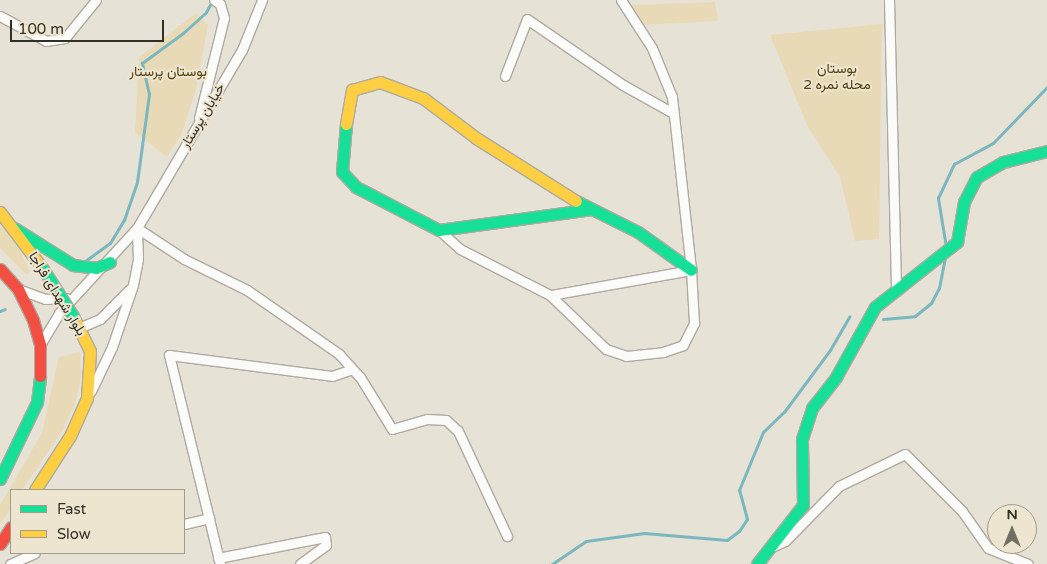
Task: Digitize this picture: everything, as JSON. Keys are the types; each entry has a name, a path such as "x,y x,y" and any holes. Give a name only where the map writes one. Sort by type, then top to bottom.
{"street":[{"path":"0,16 46,41 65,38 96,0"},
{"name":"خیابان پرستار","path":"40,344 70,300 110,262 137,228 242,50 262,0"},
{"path":"621,0 652,48 672,97 690,270 694,323 683,344 663,352 626,356 606,350 550,296 460,249 439,230 356,187 342,172 346,118 352,90 380,82 423,98 476,138 592,209 638,232 690,270"},
{"path":"889,0 896,291"},
{"path":"198,123 224,18 217,2"},
{"path":"505,76 527,19 623,85 673,113"},
{"path":"757,564 803,505 806,478 802,439 812,408 841,369 875,307 957,242 964,202 977,177 1002,162 1047,151"},
{"path":"439,230 592,209"},
{"name":"بلوار شهدای فراجا","path":"0,212 14,228 43,269 81,327 90,351 87,398 70,436 36,489"},
{"path":"14,228 73,264 96,268 110,262"},
{"path":"87,398 112,347 133,284 138,259 137,228"},
{"path":"137,228 184,259 247,290 339,354 352,369 392,429 427,419 446,420 458,431 507,536"},
{"path":"0,268 18,289 40,344 36,402 0,480"},
{"path":"550,296 690,270"},
{"path":"81,327 100,319 133,284"},
{"path":"18,289 45,299 70,300"},
{"path":"300,564 326,545 325,537 219,561 169,355 332,376 352,369"},
{"path":"770,548 786,542 838,486 905,454 962,511 988,548 1028,564"},
{"path":"185,524 208,518"},
{"path":"0,544 10,529"},
{"path":"10,564 33,554"}],"green space":[{"path":"715,2 718,21 642,25 630,5"},
{"name":"بوستان پرستار","path":"196,13 208,25 195,93 181,135 167,157 135,132 139,57"},
{"name":"بوستان محله نمره 2","path":"882,24 879,239 855,241 840,177 807,125 770,35"},
{"path":"0,224 16,242 30,272 26,274 0,248"},
{"path":"80,352 81,377 75,404 61,433 23,489 10,489 10,510 0,525 0,505 42,433 59,357"}],"waterway":[{"path":"85,261 110,243 124,220 137,182 149,94 142,63 183,33 206,12 212,1"},
{"path":"946,247 938,198 954,164 993,143 1047,87"},
{"path":"883,319 915,316 931,303 939,288 945,256"},
{"path":"0,311 5,309"},
{"path":"552,564 586,541 644,533 727,540 739,531 747,519 739,490 763,432 784,412 830,350 850,316"}],"traffic: fast":[{"path":"346,124 342,172 356,187 439,230 592,209"},
{"path":"757,564 803,505 802,439 812,408 836,377 875,307 957,242 964,202 977,177 1003,162 1047,151"},
{"path":"576,201 638,232 691,270"},
{"path":"14,228 73,265 96,268 110,262"},
{"path":"43,269 73,316"},
{"path":"0,479 37,402 40,376"}],"traffic: slow":[{"path":"346,124 352,90 380,82 423,98 476,138 576,201"},
{"path":"0,212 43,269"},
{"path":"36,489 70,436 87,398 90,351 73,316"}],"traffic: jam":[{"path":"0,269 18,289 33,320 40,345 40,376"},
{"path":"0,544 10,529"}]}
